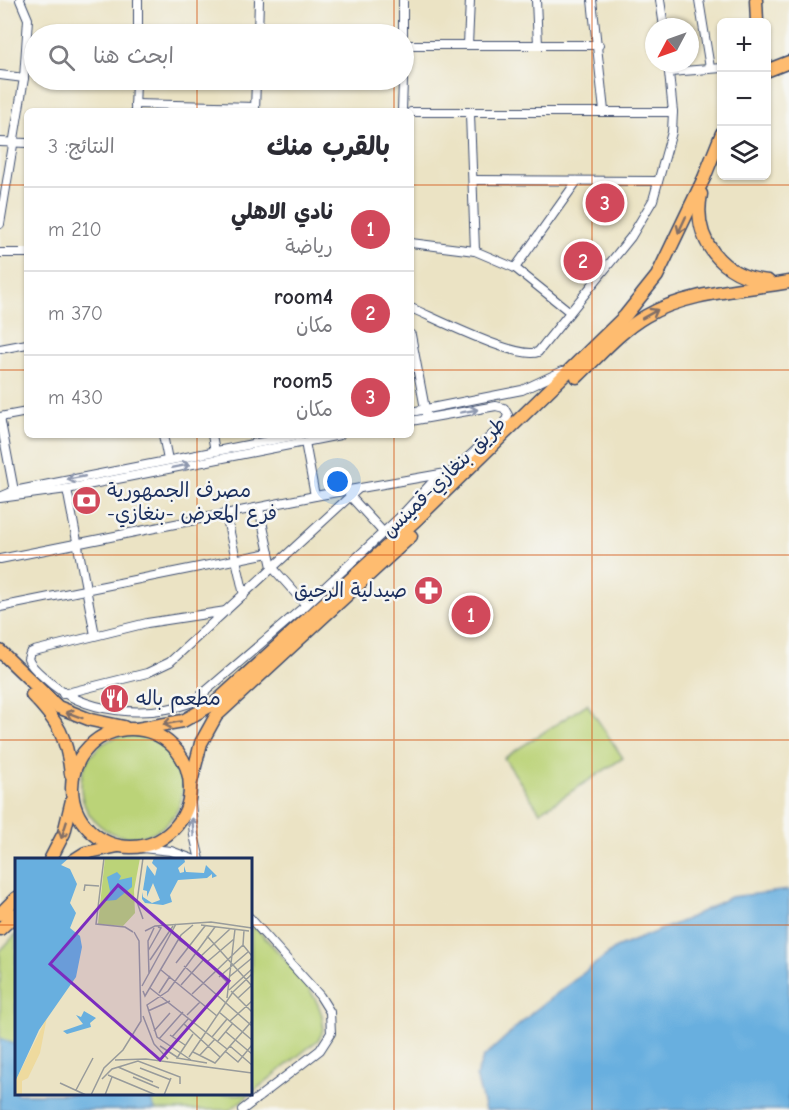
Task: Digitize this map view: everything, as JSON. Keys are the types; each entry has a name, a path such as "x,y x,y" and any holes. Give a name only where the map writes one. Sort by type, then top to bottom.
{"main road":[{"path":"756,0 757,18"},
{"path":"771,69 789,62"},
{"path":"72,785 76,766 86,749 106,734 183,721 205,711 406,529 581,362 626,315 657,276 717,146"},
{"path":"704,178 699,222 706,243 719,261 734,273 754,280 788,282"},
{"name":"طريق بنغازي-قمينس","path":"190,790 201,743 216,716 629,328 645,316 678,302 788,282"},
{"path":"0,651 58,707 91,720 164,738 174,747 183,759 190,790 183,817 173,830 156,842 132,847 118,846 105,841 90,830 77,812 73,799 67,747 60,729 43,706 0,662"},
{"path":"51,858 64,833 73,799"},
{"path":"78,858 118,846"},
{"path":"0,914 15,899"},
{"path":"0,929 15,915"}],"street":[{"path":"20,0 28,19 28,24"},
{"path":"138,0 138,24"},
{"path":"258,24 259,0"},
{"path":"403,0 403,24"},
{"path":"468,45 470,0"},
{"path":"536,0 538,45"},
{"path":"592,0 599,45 604,111"},
{"path":"660,0 663,18"},
{"path":"699,0 710,68"},
{"path":"414,45 599,45"},
{"path":"699,69 717,68"},
{"path":"414,309 498,345 527,354 538,352 637,228 653,200 672,132 670,72"},
{"path":"0,75 24,78 11,143 0,223"},
{"path":"135,108 136,90"},
{"path":"255,108 256,90"},
{"path":"402,108 403,90"},
{"path":"414,111 470,114 673,112"},
{"path":"470,114 475,251"},
{"path":"0,142 24,143"},
{"path":"473,180 658,181"},
{"path":"515,268 577,181"},
{"path":"414,243 475,251 515,268 570,312"},
{"path":"0,253 24,253"},
{"path":"0,349 24,345"},
{"path":"414,352 426,414"},
{"path":"414,420 426,414 522,390 581,362"},
{"path":"406,529 422,506 452,472 505,423 508,412 496,406 426,414 414,412"},
{"path":"14,491 0,417 24,413"},
{"path":"164,438 168,460"},
{"path":"213,438 215,451"},
{"path":"0,498 67,489 134,476 168,460 270,438"},
{"path":"0,498 14,491 133,467 150,468 325,438"},
{"path":"305,442 315,496"},
{"path":"133,467 134,476"},
{"path":"0,559 77,546 315,496 452,472"},
{"path":"226,611 147,623 34,651 28,655 30,664 63,694 88,706 105,709 162,709 193,702 306,605 438,476"},
{"path":"67,489 95,635"},
{"path":"63,694 159,668 179,655 358,489"},
{"path":"350,496 383,532"},
{"path":"259,508 272,567 306,605"},
{"path":"226,515 244,595"},
{"path":"0,608 269,553"},
{"path":"190,790 194,835 200,858"},
{"path":"132,847 171,851 190,858"},
{"path":"242,1110 320,1050 332,1033 330,1012 320,996 252,920"}],"green space":[{"path":"587,704 623,758 540,812 504,758"},
{"path":"132,735 161,743 175,757 183,786 175,815 161,829 132,837 103,829 89,815 81,786 89,757 103,743"},
{"path":"252,924 288,962 313,995 321,1012 323,1027 318,1040 252,1092"},
{"path":"15,935 15,1095 249,1095 230,1110 0,1110 0,951"}],"water":[{"path":"789,890 789,1110 485,1110 476,1076 483,1058 533,1012 616,948 687,919 730,897"},
{"path":"0,1038 15,1045 15,1095 149,1095 155,1110 0,1110"}],"place":[{"name":"room5","path":"605,203"},
{"name":"room4","path":"583,261"},
{"name":"مصرف الجمهورية -فرع المعرض -بنغازي","path":"86,501"},
{"name":"صيدلية الرحيق","path":"428,590"},
{"name":"نادي الاهلي","path":"471,615"},
{"name":"مطعم باله","path":"115,698"}]}
